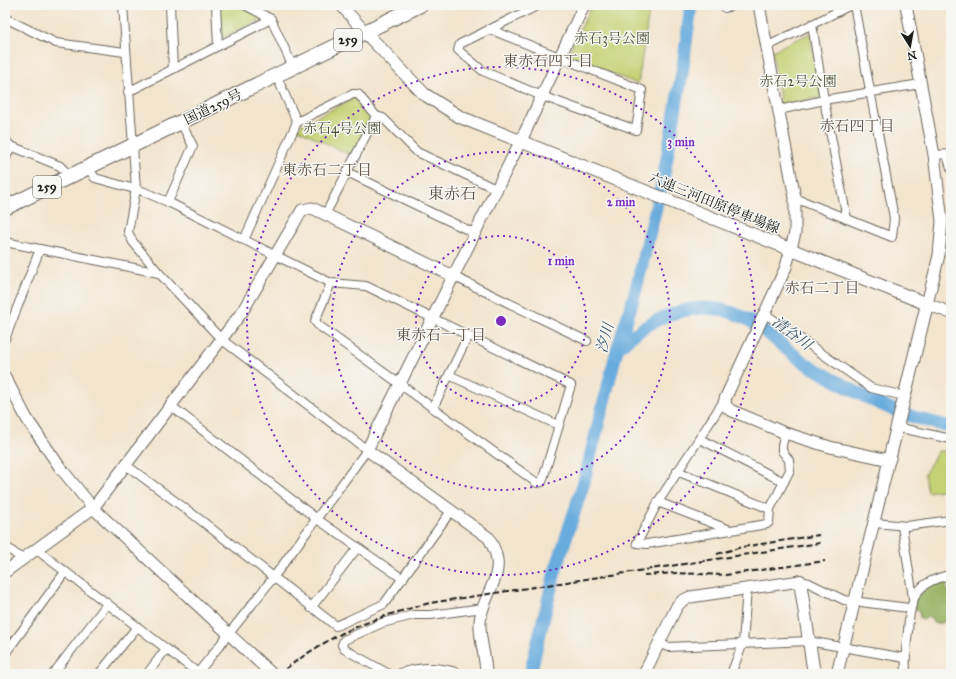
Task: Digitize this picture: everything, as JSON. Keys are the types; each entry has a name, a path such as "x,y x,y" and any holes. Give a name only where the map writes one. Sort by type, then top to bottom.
{"highway":[{"name":"国道259号","path":"5,208 420,5"}],"main road":[{"name":"六連三河田原停車場線","path":"365,32 424,94 460,117 927,304"},
{"path":"889,460 927,304"},
{"path":"800,581 814,674"}],"street":[{"path":"122,5 131,146 136,189 128,232 133,242 159,273 222,338 367,450 489,538 497,556 496,575 483,608 480,622 486,674"},
{"path":"170,5 173,69"},
{"path":"216,5 218,46"},
{"path":"245,5 271,19 293,67"},
{"path":"341,5 365,32"},
{"path":"489,29 642,90 636,130 542,96 483,71 458,50 460,44 489,29 540,5"},
{"path":"36,550 197,674 273,578 367,450 399,382 542,96 584,5"},
{"path":"725,5 725,8 734,5"},
{"path":"759,5 795,198 796,227 784,272 724,399 700,439 677,471 658,502 637,543 648,544 767,524 769,522 770,509 784,482 790,465 782,451 785,432"},
{"path":"766,47 852,5 872,93 894,218 892,237 795,198"},
{"path":"906,5 934,155 942,221 939,255 927,304 951,314"},
{"path":"5,18 56,43 125,52"},
{"path":"128,92 271,19"},
{"path":"812,24 824,100 847,219"},
{"path":"276,75 297,122"},
{"path":"779,110 824,100 920,84"},
{"path":"244,240 297,122 353,94 358,94 376,116 383,118 417,152 496,189"},
{"path":"325,215 376,116"},
{"path":"168,202 193,146 181,123"},
{"path":"5,140 10,146 60,166 70,176"},
{"path":"5,160 10,146"},
{"path":"934,155 949,155 951,168"},
{"path":"88,167 95,178 136,189 168,202 331,283 366,286 571,385 542,482 537,483 315,321 331,283"},
{"path":"347,172 474,233"},
{"path":"5,572 93,508 242,312 302,210 312,208 587,341"},
{"path":"5,242 159,273"},
{"path":"5,339 40,249"},
{"path":"764,313 871,388 904,398"},
{"path":"433,408 468,336"},
{"path":"449,375 558,425"},
{"path":"5,377 35,431 58,466 93,508 272,674"},
{"path":"724,399 726,406 730,410 785,432 830,447 889,460 837,674"},
{"path":"170,405 317,519 403,579"},
{"path":"897,424 951,439"},
{"path":"700,439 784,482"},
{"path":"126,465 198,518 336,626 384,604 451,511"},
{"path":"677,471 770,509"},
{"path":"658,502 731,530"},
{"path":"874,523 902,526 931,524 951,520"},
{"path":"902,526 913,598"},
{"path":"5,546 22,559"},
{"path":"312,608 358,547"},
{"path":"5,654 65,572"},
{"path":"906,674 905,658 909,608 913,598 915,594 928,582 937,578 951,575"},
{"path":"644,674 677,606 682,601 690,597 800,581 809,583 844,600 855,603 909,608"},
{"path":"731,674 743,643 747,588"},
{"path":"52,674 107,604"},
{"path":"389,674 344,649 342,645 344,640 382,623 414,615 431,615 483,608"},
{"path":"99,674 137,627"},
{"path":"658,643 668,647 808,641 905,658"},
{"path":"147,674 166,649"},
{"path":"402,674 428,669 442,669 457,674"}],"green space":[{"path":"219,5 240,5 263,18 222,38"},
{"name":"赤石3号公園","path":"592,5 650,5 638,84 567,56"},
{"name":"赤石2号公園","path":"810,33 821,97 781,105 772,51"},
{"name":"赤石4号公園","path":"355,98 372,118 352,156 298,129 302,124"},
{"path":"938,451 951,451 951,489 928,492 924,475"},
{"path":"933,583 946,583 948,594 951,594 951,614 943,623 933,623 933,620 927,617 924,620 920,618 919,611 914,608 916,597"}],"waterway":[{"name":"汐川","path":"530,674 555,572 583,485 617,350 635,293 664,175 683,67 691,5"},
{"name":"清谷川","path":"618,348 646,326 678,312 712,308 730,312 755,324 802,361 866,397 908,415 951,427"}],"railway":[{"path":"717,554 742,547 819,535"},
{"path":"278,674 311,651 343,633 371,621 430,603 820,543"},
{"path":"644,575 676,573 725,575 825,561"}],"district":[{"name":"東赤石四丁目","path":"548,61"},
{"name":"赤石四丁目","path":"857,126"},
{"name":"東赤石二丁目","path":"327,170"},
{"name":"東赤石","path":"452,193"},
{"name":"赤石二丁目","path":"822,288"},
{"name":"東赤石一丁目","path":"441,335"}]}
